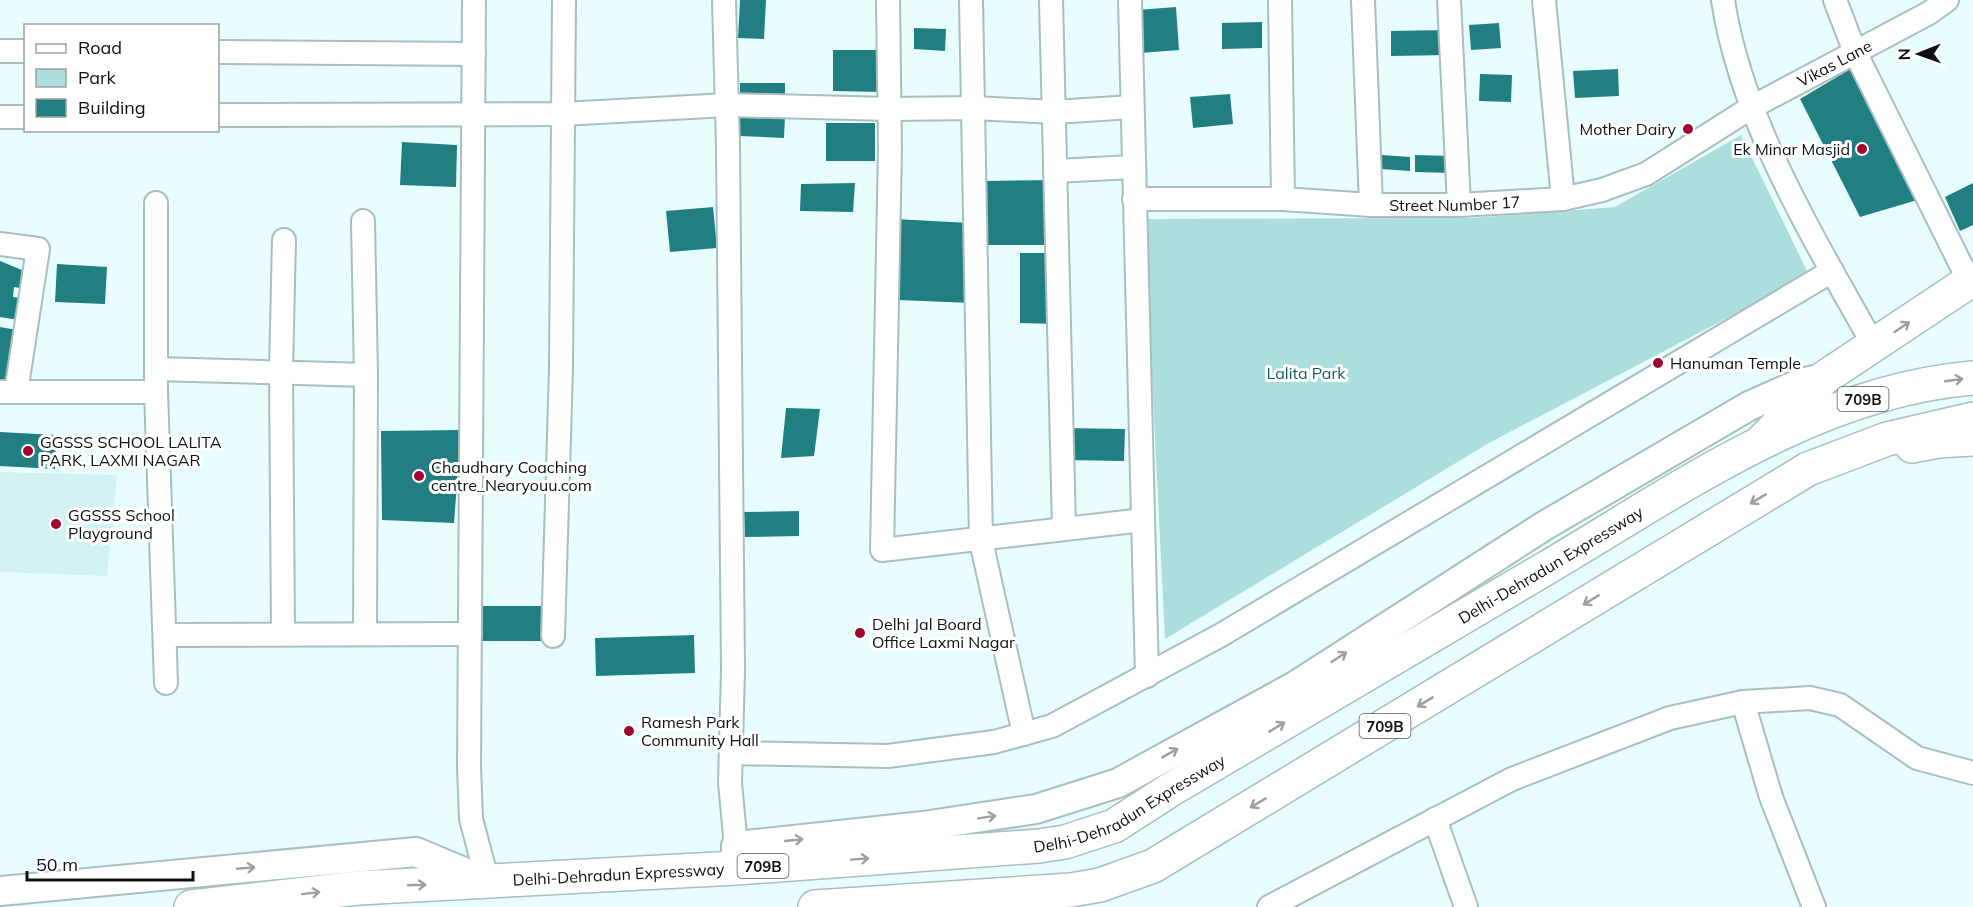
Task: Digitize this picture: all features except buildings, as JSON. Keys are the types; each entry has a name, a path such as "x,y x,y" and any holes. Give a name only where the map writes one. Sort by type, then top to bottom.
{"main road":[{"path":"1760,444 1824,378 1971,280"},
{"name":"Delhi-Dehradun Expressway","path":"190,907 358,888 488,883 736,857 1039,846 1073,840 1114,825 1760,444 1812,418 1856,401 1924,384 1973,378"},
{"name":"709B","path":"815,907 1071,890 1100,885 1153,866 1808,469 1887,439 1973,419"},
{"path":"1808,469 1938,441 1973,439"}],"street":[{"path":"474,0 471,819 488,883"},
{"path":"553,636 561,368 564,0"},
{"path":"724,0 733,659 730,783 736,857 1036,809 1118,783 1294,686 1544,525 1749,406 1801,382 1824,378"},
{"path":"888,0 890,109 882,550 981,541 1064,528 1143,520"},
{"path":"970,0 974,108 981,541 1024,734"},
{"path":"1051,0 1064,528"},
{"path":"1130,0 1147,676"},
{"path":"1280,0 1283,199"},
{"path":"1363,0 1371,204"},
{"path":"1449,0 1459,205"},
{"path":"1544,0 1563,199"},
{"path":"1723,0 1726,25 1752,107 1832,271 1874,346"},
{"path":"1835,0 1855,52 1971,280"},
{"name":"Vikas Lane","path":"1752,107 1855,52 1933,4"},
{"path":"0,51 24,51"},
{"path":"219,52 474,54"},
{"path":"219,116 563,114 727,105 890,109 974,108 1054,112 1132,107"},
{"name":"Street Number 17","path":"1134,199 1283,199 1371,204 1459,205 1563,199 1602,190 1646,174 1752,107"},
{"path":"0,117 24,117"},
{"path":"1055,171 1133,167"},
{"path":"156,203 156,392 166,683"},
{"path":"363,221 366,375 365,633"},
{"path":"283,633 281,371 284,240"},
{"path":"0,244 38,249 8,392 156,392"},
{"path":"731,753 888,756 946,750 1052,726 1231,629 1832,271"},
{"path":"156,369 366,375"},
{"path":"165,635 470,634"},
{"path":"1269,907 1512,779 1670,718 1743,702 1810,698 1840,705 1917,758 1973,773"},
{"path":"1743,702 1771,797 1814,907"},
{"path":"1435,819 1466,907"},
{"path":"0,891 416,852 488,883"}],"shaded area":[{"name":"GGSSS School Playground","path":"0,472 117,475 107,576 0,572"}],"green space":[{"name":"Lalita Park","path":"1741,135 1809,275 1489,443 1165,639 1144,219 1472,218 1615,207"}],"place":[{"name":"Mother Dairy","path":"1688,129"},
{"name":"Ek Minar Masjid","path":"1862,149"},
{"name":"Hanuman Temple","path":"1658,363"},
{"name":"GGSSS SCHOOL LALITA PARK, LAXMI NAGAR","path":"28,451"},
{"name":"Chaudhary Coaching centre_Nearyouu.com","path":"419,476"},
{"name":"GGSSS School Playground","path":"56,524"},
{"name":"Delhi Jal Board Office Laxmi Nagar","path":"860,633"},
{"name":"Ramesh Park Community Hall","path":"629,731"}]}
